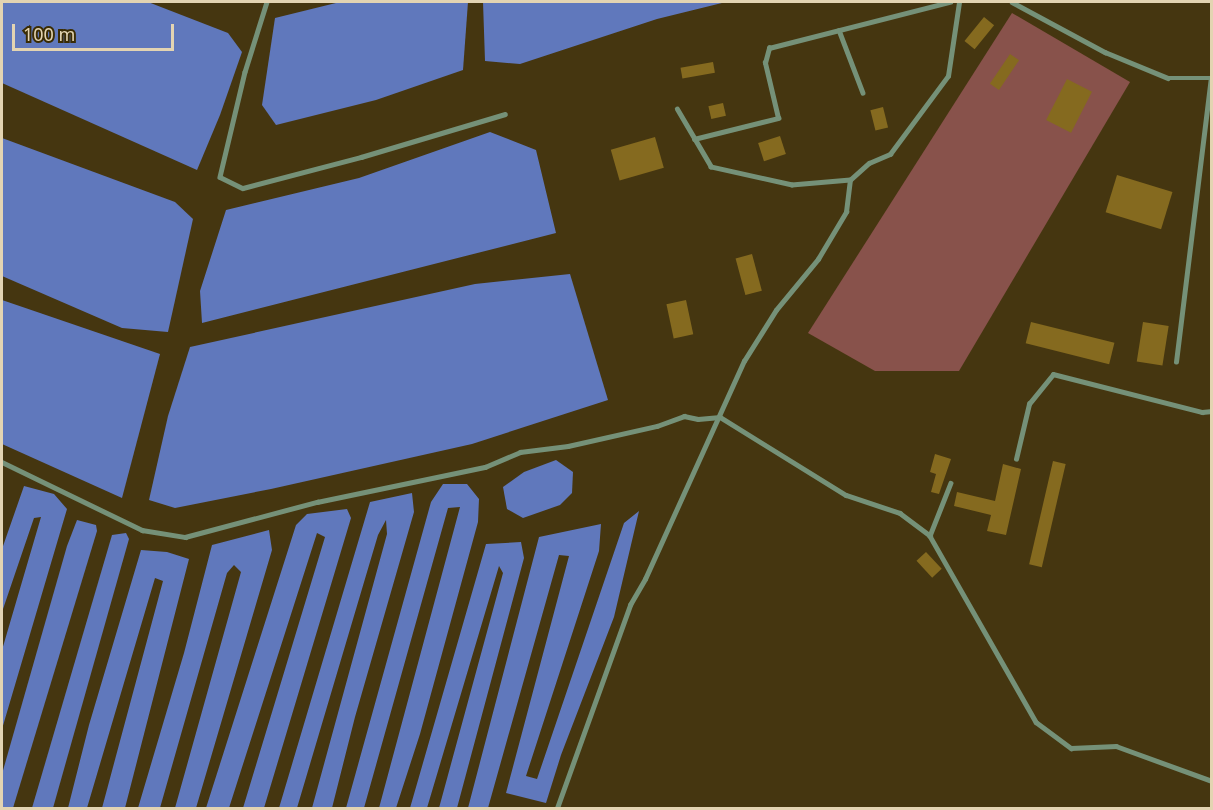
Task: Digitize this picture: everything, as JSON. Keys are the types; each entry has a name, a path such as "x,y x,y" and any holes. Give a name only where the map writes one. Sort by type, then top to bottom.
{"lane":[{"path":"267,2 245,72 220,177 228,181 243,188 361,158 505,114"},
{"path":"694,139 778,118 765,63 769,48 950,2"},
{"path":"677,109 711,167 792,185 850,180 869,163 890,154 948,76 958,2"},
{"path":"1012,2 1105,52 1168,78 1211,78 1176,362"},
{"path":"839,30 863,93"},
{"path":"557,808 630,605 645,579 684,489 744,362 776,310 818,259 846,212 850,180"},
{"path":"1016,459 1029,404 1053,374 1202,412 1212,411"},
{"path":"2,462 142,530 185,537 317,502 485,467 520,452 568,446 657,426 684,416 698,419 720,417 846,495 900,513 930,537 1036,722 1071,748 1116,746 1212,781"},
{"path":"930,537 951,483"}],"shaded area":[{"path":"1012,13 1130,82 959,371 875,371 808,333"}],"water":[{"path":"2,2 148,2 228,33 242,52 220,115 197,170 2,83"},
{"path":"340,2 468,2 463,70 376,100 276,125 262,105 275,18"},
{"path":"483,2 726,2 657,19 520,64 485,61"},
{"path":"490,132 536,150 556,233 202,323 200,291 226,210 359,178"},
{"path":"2,138 175,202 193,219 168,332 122,328 2,276"},
{"path":"570,274 608,400 472,444 271,489 175,508 149,500 168,416 190,347 475,284"},
{"path":"2,300 160,354 122,498 2,444"},
{"path":"556,460 573,472 572,493 560,505 523,518 507,509 503,487 524,472"},
{"path":"443,484 467,484 479,499 478,522 420,734 396,808 379,808 460,507 448,508 364,808 346,808 431,502"},
{"path":"24,486 54,494 67,509 2,729 2,650 41,517 34,518 2,612 2,549"},
{"path":"412,493 414,512 355,717 332,808 312,808 387,534 386,520 378,535 297,808 279,808 370,502"},
{"path":"347,509 351,518 264,808 243,808 325,537 317,533 229,808 206,808 296,525 307,514"},
{"path":"639,511 614,617 561,755 546,803 506,793 569,556 559,555 488,808 468,808 539,537 601,524 599,551 526,776 537,779 624,523"},
{"path":"77,520 96,525 97,531 13,808 2,808 2,774 67,546"},
{"path":"269,530 272,550 196,808 175,808 241,572 234,565 227,573 160,808 138,808 184,653 212,545"},
{"path":"126,533 129,539 53,808 32,808 112,535"},
{"path":"521,542 524,558 457,808 439,808 503,573 499,566 427,808 410,808 486,544"},
{"path":"141,550 167,552 189,559 125,808 102,808 163,581 155,578 87,808 68,808 89,725"}],"building":[{"path":"984,17 994,25 975,49 964,41"},
{"path":"1010,54 1019,60 999,90 990,84"},
{"path":"713,62 715,73 682,79 681,68"},
{"path":"1067,79 1092,92 1071,133 1046,120"},
{"path":"723,103 726,116 711,119 708,106"},
{"path":"883,107 888,127 875,131 870,110"},
{"path":"780,136 786,154 764,161 758,143"},
{"path":"655,137 664,168 620,180 611,150"},
{"path":"1117,175 1172,192 1161,229 1106,212"},
{"path":"752,254 762,291 745,295 736,258"},
{"path":"686,300 693,334 674,338 666,304"},
{"path":"1031,322 1114,343 1109,364 1026,343"},
{"path":"1143,322 1169,326 1162,366 1137,362"},
{"path":"935,454 951,459 939,494 931,492 936,474 930,472"},
{"path":"1053,461 1066,464 1042,567 1029,564"},
{"path":"1003,464 1021,469 1006,535 987,531 991,515 954,506 957,492 995,501"},
{"path":"926,552 942,569 932,578 916,561"}]}
